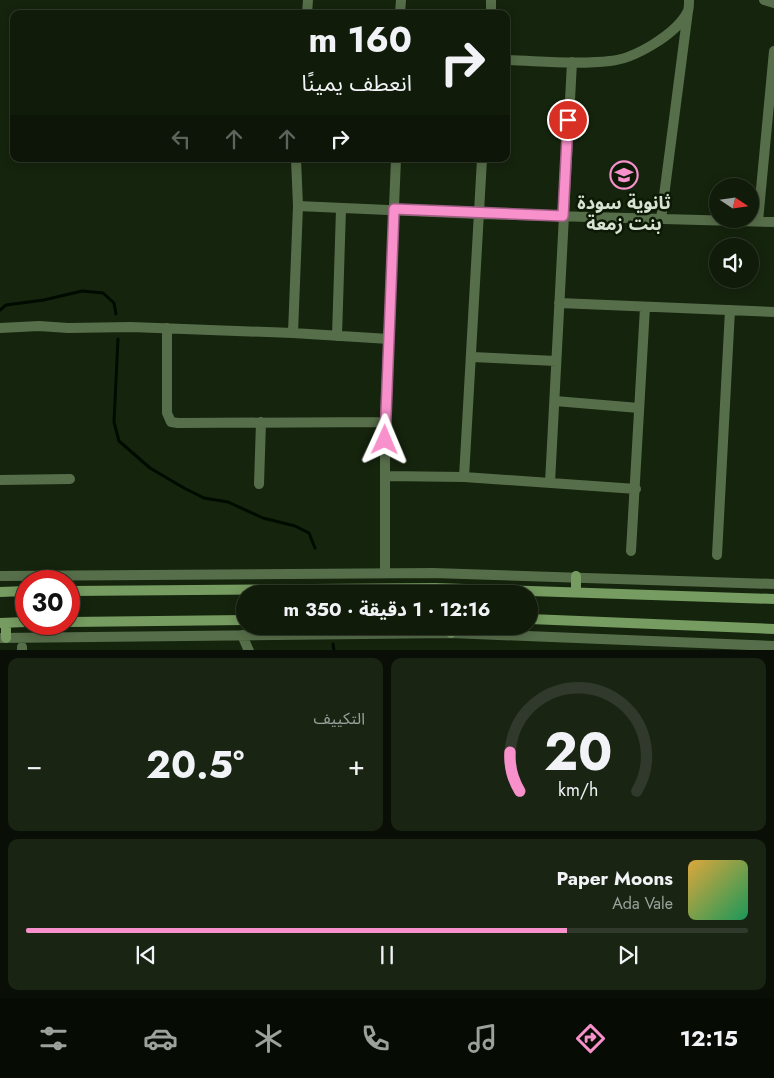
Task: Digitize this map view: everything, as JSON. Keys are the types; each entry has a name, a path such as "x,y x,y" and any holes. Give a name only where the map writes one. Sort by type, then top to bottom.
{"main road":[{"path":"576,576 576,592"},
{"path":"80,591 409,588 774,599"},
{"path":"0,592 15,591"},
{"path":"538,619 774,629"},
{"path":"80,622 236,620"},
{"path":"3,623 3,638"}],"street":[{"path":"764,0 774,3"},
{"path":"510,60 611,61 635,53 658,42 673,30 689,5"},
{"path":"662,219 689,5"},
{"path":"759,210 774,51"},
{"path":"550,483 572,62"},
{"path":"293,333 298,206 296,162"},
{"path":"385,572 388,339 396,162"},
{"path":"464,477 482,162"},
{"path":"298,206 478,214 709,220"},
{"path":"337,336 341,208"},
{"path":"759,221 774,222"},
{"path":"560,303 774,312"},
{"path":"631,552 645,308"},
{"path":"717,555 730,310"},
{"path":"0,328 39,326 68,328 167,328 388,339"},
{"path":"167,328 167,413 171,422 386,422"},
{"path":"472,357 556,361"},
{"path":"555,401 639,408"},
{"path":"259,484 261,422"},
{"path":"385,476 464,477 636,489"},
{"path":"0,480 70,479"},
{"path":"0,576 385,572 576,576 774,584"},
{"path":"3,638 242,635 249,650"},
{"path":"506,635 615,645 774,646"}],"waterway":[{"path":"0,310 6,305 44,300 82,291 103,293 114,303 116,314"},
{"path":"118,339 114,422 119,441 150,468 204,498 228,502 263,518 295,526 309,533 315,548"},
{"path":"333,644 334,650"}],"place":[{"name":"ثانوية سودة بنت زمعة","path":"624,175"}],"route":[{"path":"385,440 394,209 478,214 563,216 568,120"}]}
